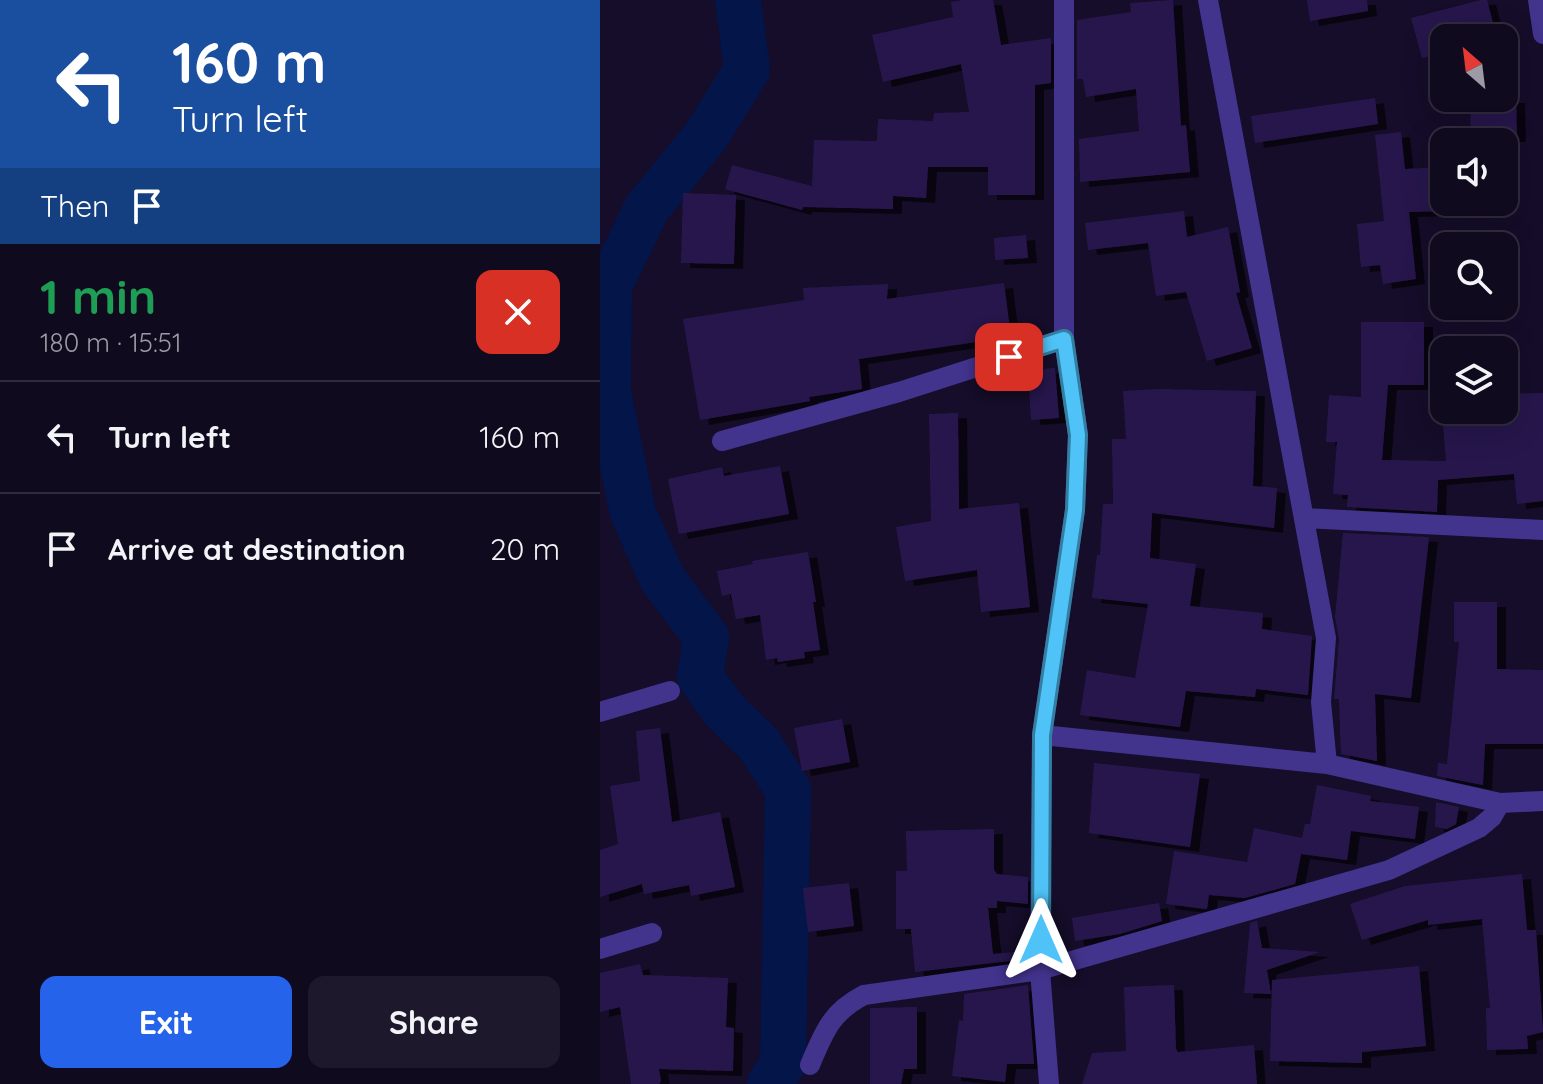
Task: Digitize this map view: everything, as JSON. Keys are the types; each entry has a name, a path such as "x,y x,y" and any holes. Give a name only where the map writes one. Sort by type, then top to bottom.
{"street":[{"path":"1049,1084 1040,970 1042,735 1075,510 1078,435 1064,339 1064,0"},
{"path":"1208,0 1326,638 1321,702 1327,764"},
{"path":"1538,0 1543,34"},
{"path":"722,441 899,392 1064,339"},
{"path":"1304,518 1543,530"},
{"path":"600,712 670,691"},
{"path":"1042,735 1327,764 1500,803 1543,801"},
{"path":"810,1065 827,1025 844,1005 864,995 1040,970 1389,870 1479,828 1492,817 1500,803"},
{"path":"600,949 652,933"}],"building":[{"path":"993,0 1001,45 1051,38 1051,83 1035,85 1035,195 988,195 988,167 928,167 926,198 893,196 893,209 803,207 802,210 725,189 732,165 812,186 814,140 877,141 878,119 933,121 934,113 969,112 961,64 883,82 872,35 953,17 951,2"},
{"path":"1173,0 1181,126 1186,125 1190,172 1080,182 1079,139 1139,131 1136,89 1086,97 1083,79 1077,79 1077,20 1131,12 1130,3"},
{"path":"1307,0 1367,0 1368,11 1310,21"},
{"path":"1487,0 1493,24 1430,24 1430,56 1422,58 1411,18"},
{"path":"1375,98 1378,124 1255,143 1251,116"},
{"path":"1470,112 1516,112 1517,128 1471,128"},
{"path":"1401,132 1405,169 1430,168 1430,211 1409,212 1416,279 1383,284 1380,265 1361,267 1357,224 1384,221 1375,135"},
{"path":"683,193 736,195 734,264 681,263"},
{"path":"1184,211 1187,237 1228,227 1240,292 1236,293 1252,348 1207,361 1186,292 1156,296 1148,243 1088,250 1085,223"},
{"path":"1026,235 1028,258 995,260 994,238"},
{"path":"1004,283 1011,337 859,359 862,389 700,420 683,319 804,300 803,288 888,284 887,299"},
{"path":"1361,322 1424,322 1424,385 1388,385 1382,460 1446,461 1443,424 1518,424 1518,394 1543,393 1543,501 1517,504 1514,474 1438,480 1437,512 1347,507 1348,495 1333,494 1337,442 1326,442 1329,395 1361,397"},
{"path":"1055,368 1059,418 1031,420 1028,370"},
{"path":"1123,391 1256,391 1253,486 1277,488 1274,528 1152,513 1150,558 1196,564 1190,606 1263,613 1262,629 1312,636 1308,695 1256,689 1255,697 1186,691 1180,727 1080,715 1087,670 1135,678 1148,604 1092,598 1097,555 1100,555 1103,504 1113,504 1112,439 1126,439"},
{"path":"958,413 959,509 1019,503 1030,607 981,612 977,570 905,581 896,527 931,521 929,414"},
{"path":"780,466 789,514 679,534 668,479 722,467 724,476"},
{"path":"1343,533 1429,537 1411,698 1375,694 1377,761 1341,754 1339,699 1334,699 1339,639 1335,617"},
{"path":"808,552 820,650 804,652 805,658 778,662 777,658 766,660 760,615 736,619 731,594 722,596 717,571 753,564 752,561"},
{"path":"1454,602 1497,602 1497,669 1543,670 1543,744 1485,744 1483,785 1437,776 1438,763 1447,764 1459,642 1454,642"},
{"path":"842,719 850,762 802,771 794,728"},
{"path":"660,728 672,822 720,812 735,887 691,896 689,885 644,894 642,884 600,897 600,850 618,844 610,786 640,781 636,731"},
{"path":"1094,763 1200,774 1190,847 1089,833"},
{"path":"1317,785 1371,796 1370,801 1419,807 1415,839 1351,831 1347,860 1301,854 1295,884 1245,898 1209,895 1207,909 1166,904 1174,851 1247,862 1254,828 1302,838 1305,824 1310,824"},
{"path":"1436,802 1459,807 1456,824 1447,829 1435,827"},
{"path":"994,829 994,870 997,874 1028,877 1028,904 997,901 997,908 988,908 993,954 1026,951 1027,959 915,972 911,929 896,929 896,871 907,871 906,831"},
{"path":"1522,874 1527,930 1536,930 1543,1032 1527,1036 1528,1049 1487,1050 1486,1008 1490,1008 1482,919 1428,925 1428,920 1362,940 1350,904 1405,886"},
{"path":"849,883 854,926 808,932 803,888"},
{"path":"1159,903 1162,921 1120,934 1075,941 1072,918"},
{"path":"1257,921 1262,948 1320,952 1267,970 1271,994 1244,993 1250,923"},
{"path":"640,964 643,975 728,978 726,1027 734,1028 733,1071 659,1069 659,1084 631,1084 620,1007 600,1012 600,973"},
{"path":"1419,966 1426,1046 1362,1052 1362,1063 1270,1061 1272,980"},
{"path":"1028,985 1034,1064 1007,1064 1005,1082 952,1076 959,1020 963,1021 964,994"},
{"path":"1174,985 1178,1052 1254,1045 1257,1084 1082,1084 1092,1053 1126,1051 1124,987"},
{"path":"917,1007 917,1069 904,1069 901,1084 870,1084 870,1008"}],"waterway":[{"path":"738,0 747,70 706,136 647,208 609,286 608,393 633,513 662,578 706,637 700,677 724,710 759,744 788,790 783,1063 770,1084"}],"route":[{"path":"1009,357 1064,339 1078,435 1075,510 1042,735 1041,940"}]}
